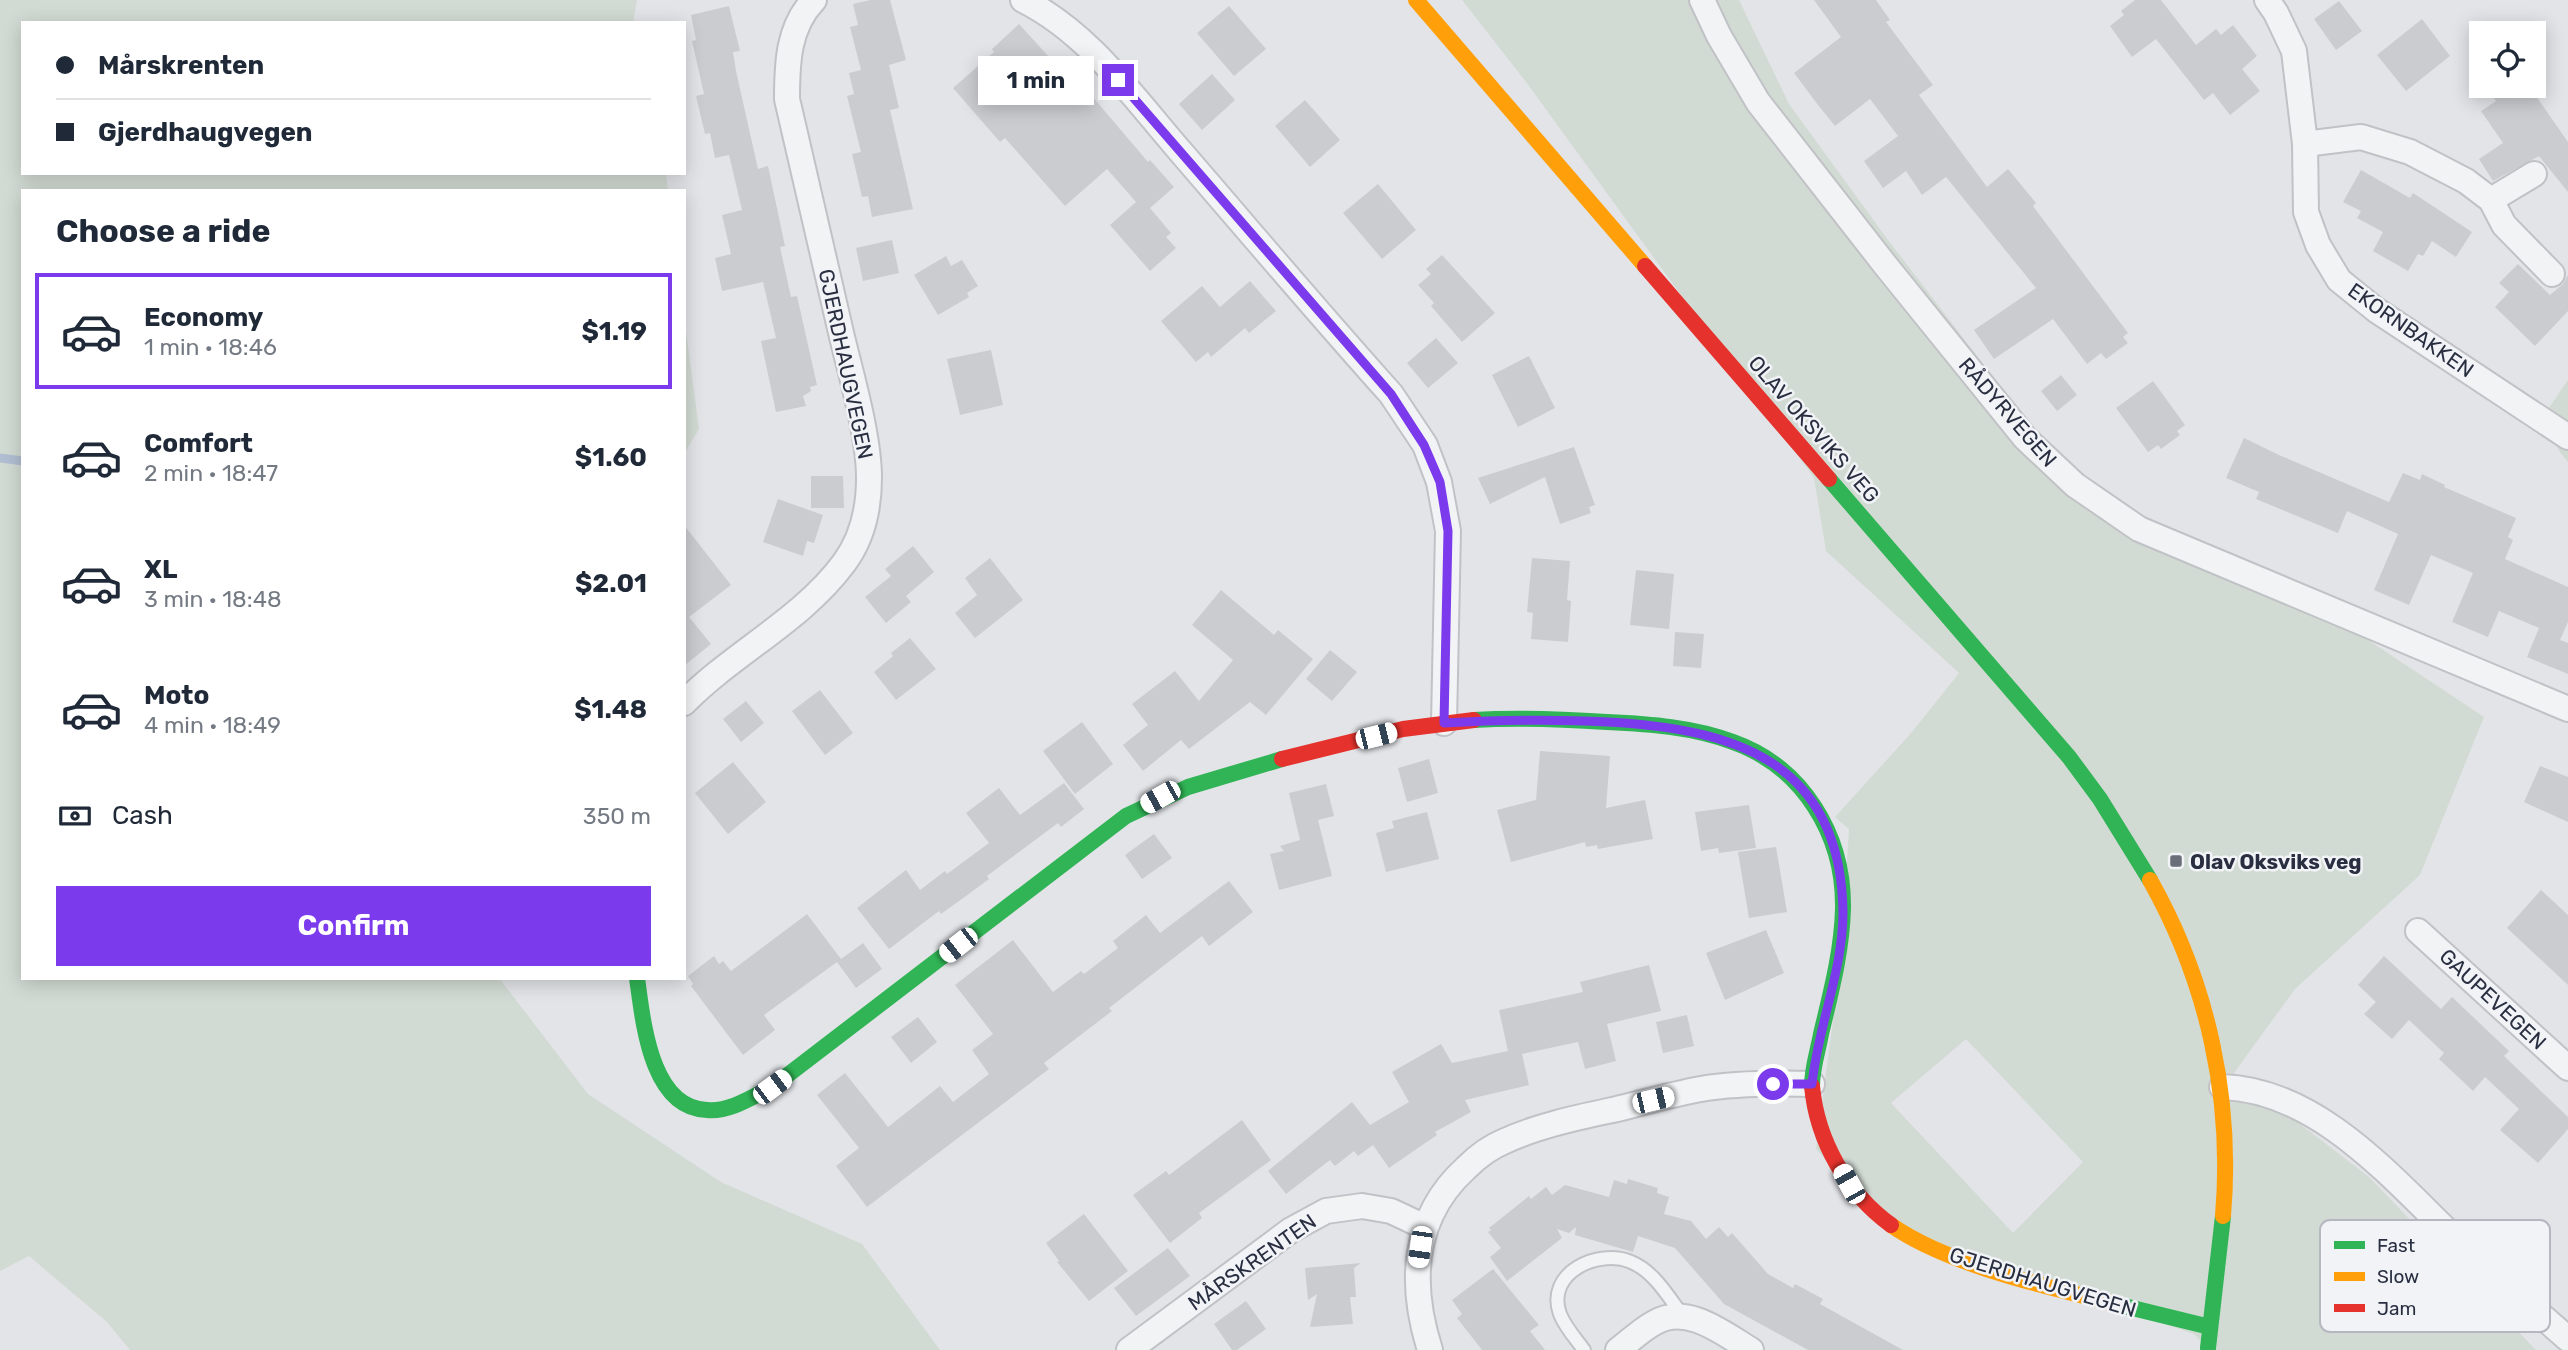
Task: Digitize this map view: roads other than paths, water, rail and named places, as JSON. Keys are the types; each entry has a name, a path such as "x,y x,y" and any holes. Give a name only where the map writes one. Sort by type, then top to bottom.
{"street":[{"name":"GJERDHAUGVEGEN","path":"686,701 827,584 853,550 860,536 867,509 869,476 850,368 787,99 790,48 802,16 814,0"},
{"path":"1024,0 1061,22 1089,47 1391,394 1424,445 1440,482 1448,531 1444,723"},
{"name":"OLAV OKSVIKS VEG","path":"1416,0 2093,787 2139,860 2188,963 2222,1087 2226,1147 2222,1219 2208,1350"},
{"name":"RÅDYRVEGEN","path":"1702,0 1719,36 1766,113 2025,438 2075,485 2139,528 2568,709"},
{"name":"EKORNBAKKEN","path":"2267,0 2294,51 2305,144 2306,212 2318,245 2339,280 2376,310 2568,437"},
{"path":"2305,144 2361,137 2410,152 2466,181 2491,200 2504,225 2552,274"},
{"path":"2491,200 2534,174"},
{"name":"GJERDHAUGVEGEN","path":"637,980 648,1046 664,1086 683,1104 699,1111 724,1110 747,1103 772,1087 1094,838 1160,797 1196,783 1269,762 1403,729 1444,723 1505,719 1574,720 1645,724 1692,731 1750,749 1785,771 1801,786 1825,821 1839,865 1843,914 1841,942 1812,1084 1825,1136 1849,1184 1864,1203 1907,1237 1997,1272 2146,1313 2210,1327"},
{"name":"GAUPEVEGEN","path":"2418,931 2568,1068"},
{"path":"1430,1350 1418,1299 1418,1264 1425,1227 1440,1197 1479,1156 1504,1141 1559,1122 1700,1089 1755,1084 1812,1084"},
{"path":"2222,1087 2243,1088 2283,1100 2334,1130 2371,1159 2436,1220"},
{"name":"MÅRSKRENTEN","path":"1129,1350 1291,1230 1326,1211 1362,1206 1391,1211 1425,1227"},
{"path":"1618,1350 1653,1323 1684,1317 1709,1325 1751,1350"},
{"path":"2550,1323 2568,1339"}],"lane":[{"path":"1584,1350 1559,1312 1558,1295 1561,1284 1569,1274 1597,1258 1631,1262 1650,1274 1684,1317"}],"waterway":[{"path":"0,458 21,461"}],"place":[{"name":"Olav Oksviks veg","path":"2176,861"}]}
